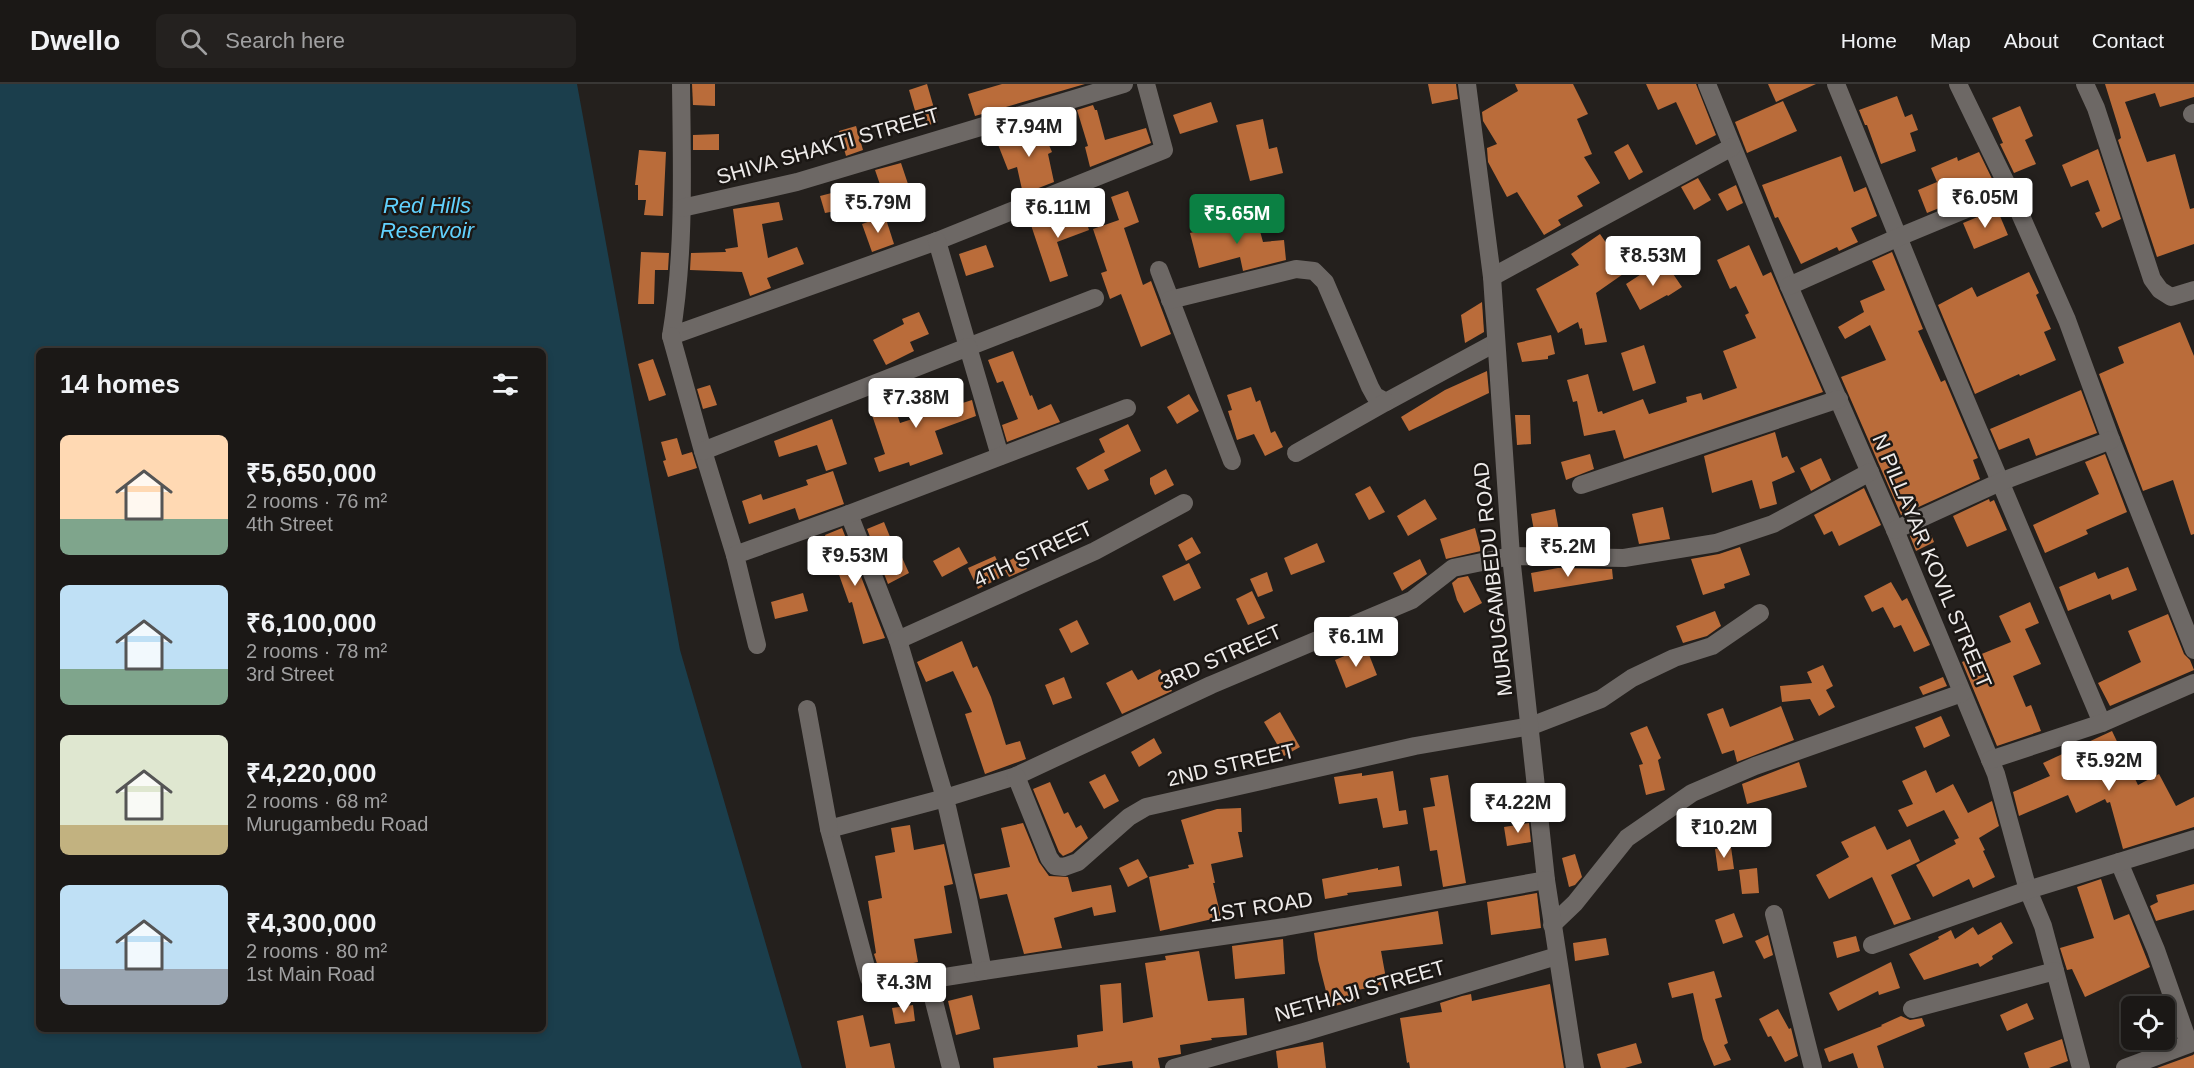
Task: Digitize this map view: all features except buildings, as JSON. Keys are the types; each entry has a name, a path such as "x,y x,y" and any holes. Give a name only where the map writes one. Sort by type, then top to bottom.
{"street":[{"path":"681,84 682,208 675,315 671,336 735,555 757,645"},
{"name":"SHIVA SHAKTI STREET","path":"682,208 796,182 1124,84"},
{"path":"671,336 937,241 1164,150 1146,84"},
{"name":"MURUGAMBEDU ROAD","path":"1467,84 1492,277 1511,556 1546,880 1575,1068"},
{"name":"N PILLAYAR KOVIL STREET","path":"1707,84 1789,286 1895,530 1996,774 2028,890 2043,926 2081,1068"},
{"path":"1836,84 2102,723"},
{"path":"1958,84 2010,191 2067,320 2111,440 2194,650"},
{"path":"2085,84 2096,108 2152,279 2160,290 2171,297 2194,290"},
{"path":"1492,277 1732,147"},
{"path":"1789,286 2010,191"},
{"path":"937,241 1000,456"},
{"path":"1170,300 1296,269 1314,272 1325,282 1370,387 1375,396 1386,402"},
{"path":"1159,270 1232,461"},
{"path":"703,451 1095,298"},
{"path":"1296,453 1496,343"},
{"path":"1581,485 1839,399"},
{"path":"735,555 1127,408"},
{"path":"1895,530 2000,482 2111,440"},
{"name":"3RD STREET","path":"829,829 1016,777 1211,685 1412,600 1453,568 1511,556 1624,558 1716,543 1773,524 1870,472"},
{"name":"4TH STREET","path":"898,640 1095,551 1184,503"},
{"path":"849,514 898,640 945,798 982,971"},
{"path":"1531,726 1601,699 1632,678 1674,658 1712,646 1760,613"},
{"path":"1990,760 2102,723 2194,683"},
{"path":"1552,925 1575,903 1627,838 1692,793 1755,766 1962,693"},
{"path":"807,709 829,829"},
{"name":"2ND STREET","path":"1016,777 1049,858 1055,866 1064,867 1078,862 1129,817 1146,807 1415,746 1531,726"},
{"name":"1ST ROAD","path":"829,829 872,984 876,988 928,978 1285,927 1546,880"},
{"path":"1872,945 2028,890 2194,839"},
{"path":"2119,862 2156,950 2189,1044 2125,1068"},
{"path":"1774,914 1813,1068"},
{"name":"NETHAJI STREET","path":"1174,1068 1304,1032 1557,956"},
{"path":"1912,1009 2055,971"},
{"path":"928,978 951,1068"}],"water":[{"name":"Red Hills Reservoir","path":"0,84 577,84 680,650 802,1068 0,1068"}]}
